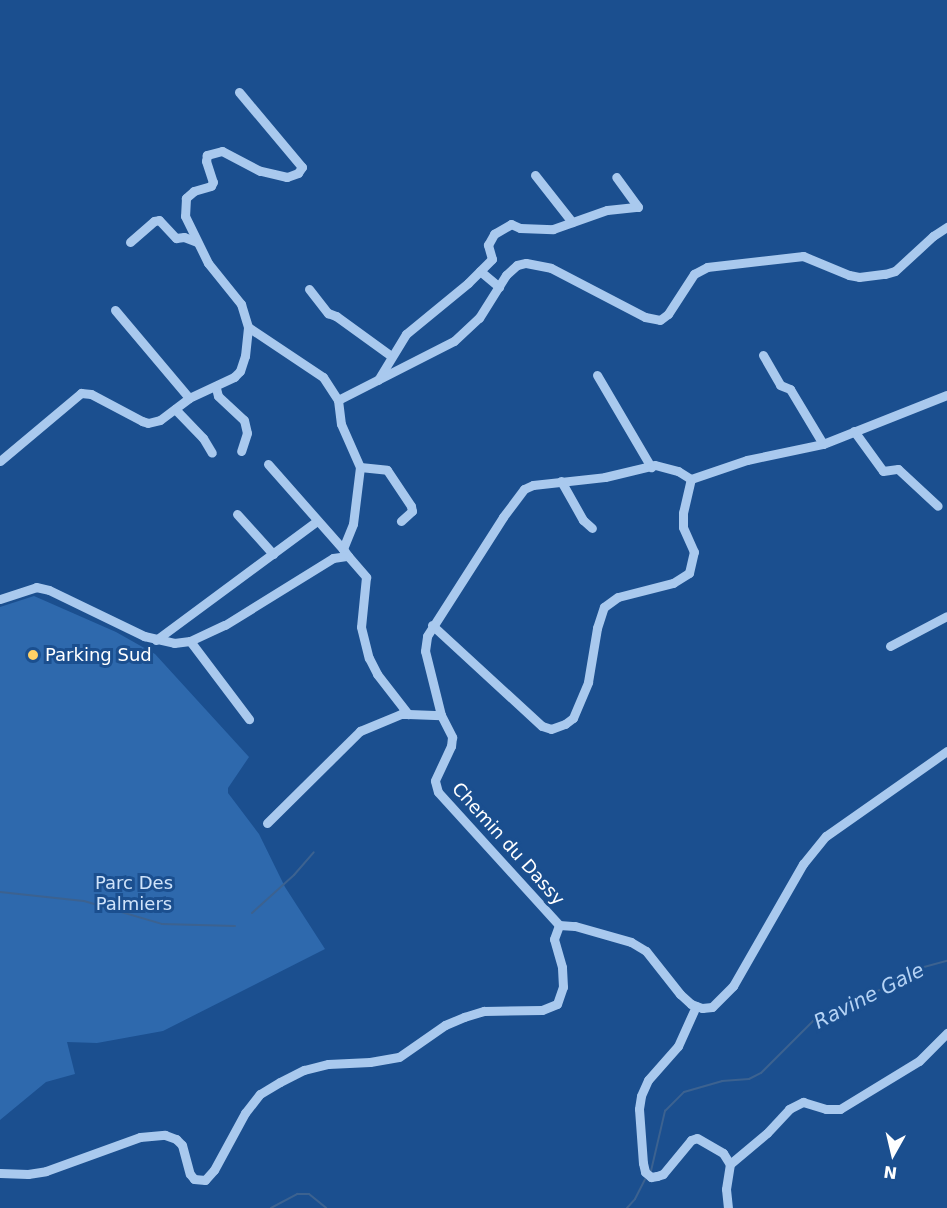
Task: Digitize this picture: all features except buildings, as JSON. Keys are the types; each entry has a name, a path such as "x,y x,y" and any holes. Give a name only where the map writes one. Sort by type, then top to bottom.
{"street":[{"path":"0,461 81,393 92,394 148,423 160,420 189,398 227,383 240,371 249,340 248,327 241,304 208,262 184,216 183,205 194,191 206,189 213,182 206,161 207,155 222,151 260,171 288,177 298,173 302,167 239,92"},
{"path":"535,175 572,222"},
{"path":"378,380 390,356 406,334 492,259 488,245 494,234 511,224 520,228 553,229 607,210 638,207 616,177"},
{"path":"130,242 154,220 159,220 176,238 184,237 197,242"},
{"path":"338,400 454,341 480,318 512,268 526,263 565,274 645,317 660,320 668,314 694,274 707,267 803,256 849,275 869,277 894,271 933,236 947,227"},
{"path":"480,271 499,287"},
{"path":"309,289 328,313 336,316 390,356"},
{"path":"115,310 189,398"},
{"path":"248,327 323,377 338,400 341,424 360,467 353,524 346,552"},
{"path":"762,355 780,385 790,389 823,444"},
{"path":"597,375 651,467"},
{"path":"216,388 218,396 244,420 247,433 241,451"},
{"path":"692,479 683,513 683,527 694,552 689,573 683,579 673,583 618,597 604,607 597,628 588,682 573,718 565,724 551,729 542,726 432,625 518,495 533,485 605,477 651,467 670,468 692,479 747,460 823,444 946,396"},
{"path":"175,409 203,438 212,453"},
{"path":"854,431 883,471 898,469 938,506"},
{"path":"268,464 366,577 362,627 369,658 377,674 408,714"},
{"path":"360,467 387,470 411,506 412,511 401,521"},
{"path":"561,481 583,519 592,528"},
{"path":"237,514 273,554"},
{"path":"156,640 317,521"},
{"path":"0,599 36,587 49,590 156,640 174,643 190,641 225,625 346,552"},
{"path":"890,646 947,616"},
{"name":"Chemin du Dassy","path":"432,625 427,636 425,651 441,715 452,737 451,746 435,781 438,792 559,926 575,926 620,939 646,951 680,994 696,1006"},
{"path":"190,641 249,719"},
{"path":"267,823 360,731 400,714 441,715"},
{"path":"730,1164 723,1153 697,1138 691,1140 663,1174 651,1177 645,1172 639,1109 641,1096 648,1080 678,1046 696,1006 712,1007 733,986 802,864 826,836 947,751"},
{"path":"0,1173 28,1174 46,1171 140,1137 165,1135 182,1145 190,1174 194,1179 205,1180 214,1170 245,1113 260,1094 304,1070 328,1064 370,1062 399,1057 445,1025 484,1011 542,1010 557,1005 563,987 562,968 554,939 559,926"},
{"path":"728,1208 726,1189 730,1164 767,1133 795,1104 812,1104 833,1111 840,1109 919,1061 947,1033"}],"green space":[{"name":"Parc Des Palmiers","path":"34,596 116,632 155,654 249,757 228,788 228,793 259,834 285,887 325,949 163,1031 97,1043 67,1042 75,1074 46,1082 0,1120 0,607"}],"waterway":[{"path":"252,913 294,875 314,852"},
{"path":"0,892 84,901 162,924 235,926"},
{"name":"Ravine Gale","path":"651,1171 665,1111 684,1092 722,1081 749,1079 761,1073 813,1021 896,984 924,967 947,961"},
{"name":"Ravine Gale","path":"627,1208 635,1199 645,1179"},
{"name":"Ravine Gale","path":"271,1208 297,1194 309,1194 326,1208"}],"place":[{"name":"Parking Sud","path":"33,655"}]}
